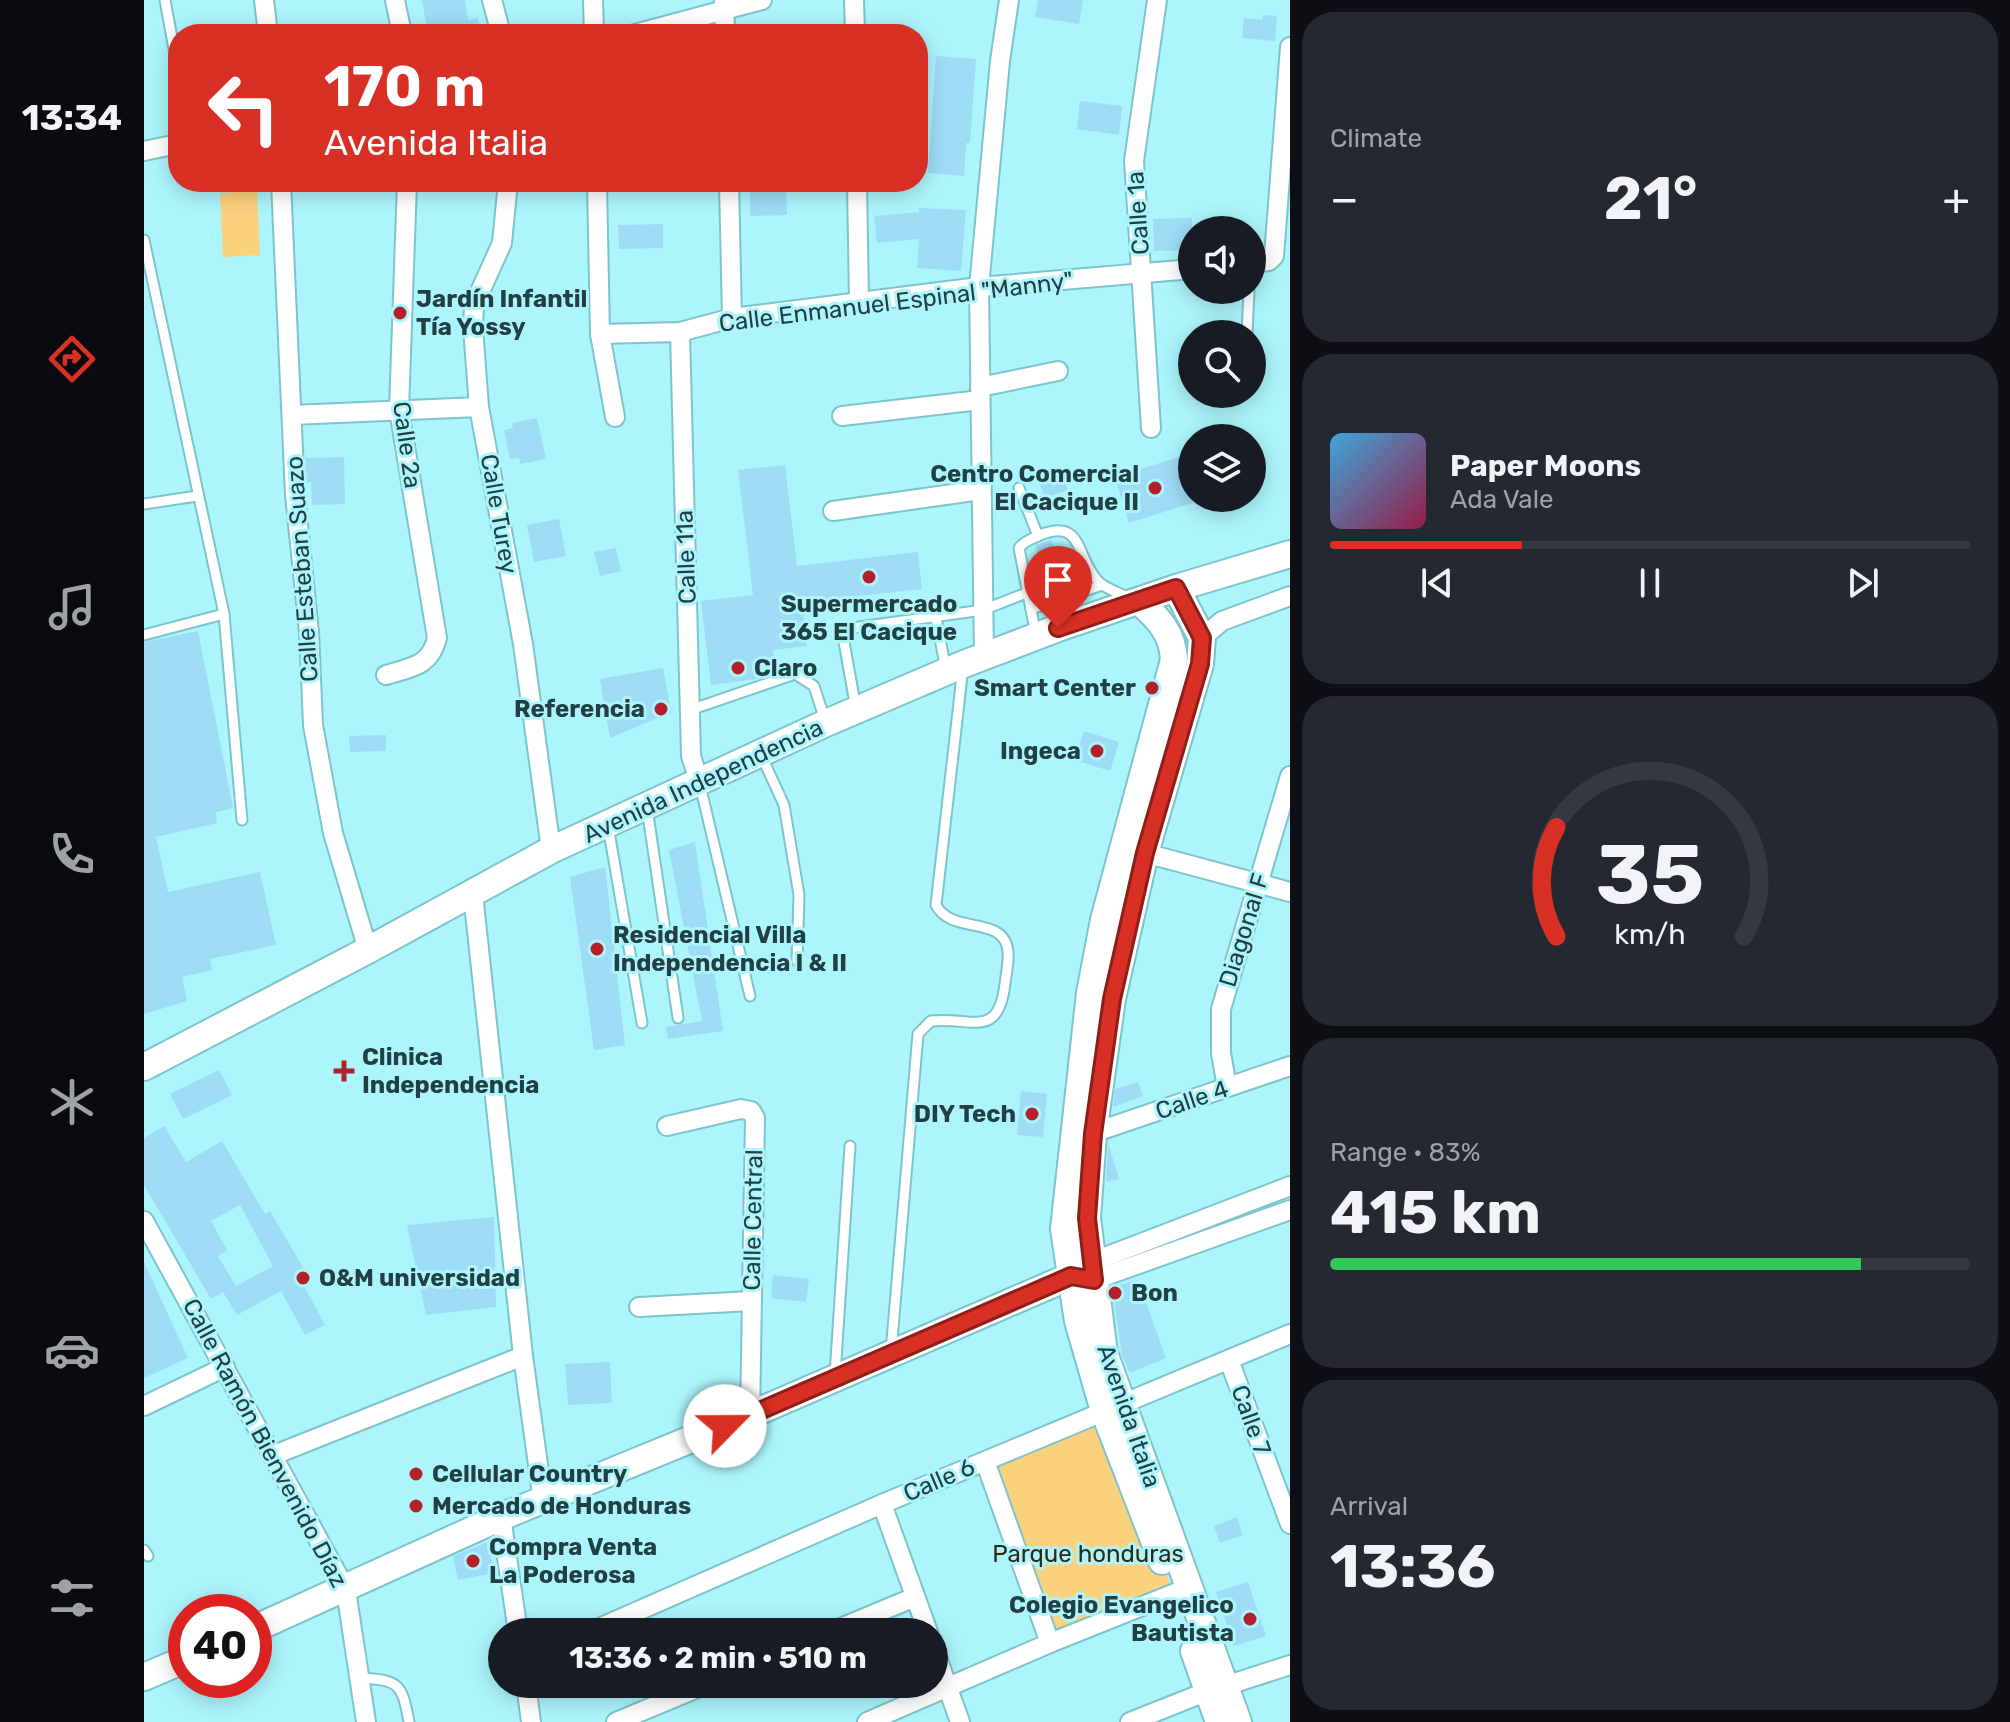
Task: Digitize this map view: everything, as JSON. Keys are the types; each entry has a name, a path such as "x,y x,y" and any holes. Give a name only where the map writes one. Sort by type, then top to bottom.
{"street":[{"path":"264,0 267,24"},
{"path":"395,0 400,24"},
{"path":"492,0 498,24"},
{"path":"593,0 594,24"},
{"path":"666,24 724,5 762,0"},
{"path":"854,0 855,24"},
{"path":"965,664 983,610 979,287 1000,61 1009,0"},
{"name":"Calle 1a","path":"1151,428 1134,161 1157,0"},
{"path":"1266,260 1272,259 1290,47"},
{"path":"144,151 168,146"},
{"name":"Calle Esteban Suazo","path":"281,192 295,495 309,632 315,737 333,833 368,950"},
{"name":"Calle 2a","path":"386,675 423,663 434,649 437,638 399,410 407,192"},
{"name":"Calle Turey","path":"507,192 502,243 474,305 473,328 479,407 523,644 551,850"},
{"path":"597,192 600,334 615,417"},
{"path":"729,192 732,318"},
{"path":"857,192 859,303"},
{"name":"Calle Enmanuel Espinal \"Manny\"","path":"600,334 680,332 732,318 979,287 1178,270"},
{"name":"Calle 11a","path":"680,332 691,756 699,781"},
{"path":"842,416 980,394 1058,371"},
{"path":"292,415 479,407"},
{"path":"833,511 981,490"},
{"name":"Avenida Independencia","path":"144,1067 551,850 826,723 1036,637 1289,553"},
{"path":"1176,588 1202,638 1222,621 1290,596"},
{"name":"Avenida Italia","path":"1135,850 1174,660 1169,634 1157,617 1139,601"},
{"name":"Avenida Italia","path":"1202,638 1200,664 1135,850 1104,920 1090,993 1084,1137 1064,1229 1086,1273 1113,1408 1217,1688 1238,1722"},
{"name":"Diagonal F","path":"1227,1087 1221,1053 1221,1009 1290,776"},
{"path":"1135,850 1290,892"},
{"path":"473,894 523,1356 543,1501"},
{"name":"Calle 4","path":"1084,1137 1290,1066"},
{"name":"Calle Central","path":"667,1126 741,1109 751,1111 755,1118 750,1415"},
{"path":"272,1621 501,1517 1290,1186"},
{"path":"1086,1273 1290,1210"},
{"name":"Calle Ramón Bienvenido Díaz","path":"144,1221 151,1252 225,1367 346,1590 366,1722"},
{"path":"639,1307 751,1301"},
{"name":"Calle 6","path":"622,1618 882,1504 1290,1334"},
{"path":"274,1455 523,1356"},
{"name":"Calle 7","path":"1229,1360 1290,1524"},
{"path":"144,1406 225,1367"},
{"path":"985,1461 1050,1643"},
{"path":"882,1504 923,1618"},
{"path":"501,1517 516,1618"},
{"path":"960,1722 948,1686 1182,1590"},
{"path":"865,1618 915,1597"},
{"path":"1130,1722 1217,1688 1290,1665"},
{"path":"144,1677 168,1667"},
{"name":"Avenida Italia","path":"1217,1688 1219,1722"},
{"path":"528,1698 531,1722"},
{"path":"616,1722 673,1698"},
{"path":"867,1722 921,1698"}],"lane":[{"path":"165,0 169,24"},
{"path":"144,240 224,614 242,820"},
{"path":"1019,488 1038,536"},
{"path":"144,504 197,496"},
{"path":"1036,637 1019,548 1023,543 1056,529 1068,531 1076,540 1087,569 1102,585 1139,601"},
{"path":"856,712 844,642 852,628 983,610 1087,569"},
{"path":"1031,609 1102,585"},
{"path":"144,635 224,614"},
{"path":"890,1356 918,1034 931,1021 981,1024 990,1020 1003,1003 1008,960 1004,939 996,931 950,921 940,914 936,905 965,664 936,618"},
{"path":"690,710 795,674 814,686 826,723"},
{"path":"761,754 784,805 799,895 797,961"},
{"path":"699,781 750,996"},
{"path":"646,805 678,1018"},
{"path":"607,825 642,1023"},
{"path":"835,1378 850,1146"},
{"path":"359,1678 385,1679 397,1684 404,1694 409,1722"}],"green space":[{"path":"257,192 260,255 223,257 220,193"},
{"name":"Parque honduras","path":"1104,1411 1174,1594 1050,1643 985,1461"}],"building":[{"path":"422,0 465,0 468,20 478,18 479,24 426,24"},
{"path":"1038,0 1083,0 1079,24 1035,17"},
{"path":"1263,15 1277,16 1275,41 1242,38 1244,18 1262,20"},
{"path":"936,56 976,59 970,143 966,143 964,176 928,173"},
{"path":"1080,101 1122,106 1119,135 1077,129"},
{"path":"750,192 786,192 787,215 750,216"},
{"path":"919,208 966,210 961,271 917,268 919,239 877,243 874,216 919,212"},
{"path":"1178,218 1178,250 1154,251 1153,219"},
{"path":"663,224 663,248 619,249 618,225"},
{"path":"537,418 546,459 520,464 519,458 510,459 504,430 513,428 512,423"},
{"path":"344,457 345,504 312,505 311,482 306,483 305,458"},
{"name":"Centro Comercial El Cacique II","path":"1178,457 1178,507 1129,523 1115,477"},
{"path":"785,465 797,566 918,552 922,589 802,602 807,646 773,650 774,659 754,661 756,679 711,685 701,601 753,595 738,470"},
{"path":"1060,469 1068,490 1045,498 1037,477"},
{"path":"559,519 566,556 534,562 527,525"},
{"path":"1051,540 1062,571 1047,577 1035,545"},
{"path":"616,548 621,571 600,576 594,552"},
{"path":"198,631 233,808 216,812 217,823 156,837 168,892 260,872 276,945 210,959 212,970 182,977 187,1001 144,1014 144,642"},
{"path":"663,668 671,712 610,738 600,679"},
{"name":"Ingeca","path":"1084,731 1119,742 1110,771 1075,760"},
{"path":"386,735 386,751 350,752 349,736"},
{"path":"695,842 723,1031 668,1039 666,1027 702,1021 669,850"},
{"path":"605,867 625,1045 594,1050 570,877"},
{"path":"219,1070 232,1095 183,1119 170,1094"},
{"path":"1138,1082 1143,1096 1113,1107 1115,1089"},
{"name":"DIY Tech","path":"1021,1091 1047,1094 1043,1137 1017,1135"},
{"path":"164,1126 186,1162 222,1141 265,1214 270,1211 308,1276 301,1280 325,1325 305,1335 281,1291 237,1315 223,1292 211,1299 144,1185 144,1138","holes":["240,1205 273,1266 236,1286 218,1256 227,1250 211,1221"]},
{"path":"1108,1143 1119,1179 1106,1182"},
{"path":"494,1217 496,1307 426,1315 407,1225"},
{"path":"144,1262 188,1358 144,1378"},
{"path":"773,1275 809,1279 806,1302 771,1298"},
{"path":"1138,1280 1166,1358 1130,1373 1122,1356 1112,1287"},
{"path":"610,1362 612,1403 568,1405 565,1364"},
{"path":"1237,1517 1243,1535 1220,1543 1214,1526"},
{"name":"Compra Venta La Poderosa","path":"488,1542 494,1573 458,1580 453,1556"},
{"path":"1248,1582 1266,1636 1234,1646 1216,1592"}],"place":[{"name":"Jardín Infantil Tía Yossy","path":"400,313"},
{"name":"Centro Comercial El Cacique II","path":"1155,488"},
{"name":"Supermercado 365 El Cacique","path":"869,577"},
{"name":"Claro","path":"738,668"},
{"name":"Smart Center","path":"1152,688"},
{"name":"Referencia","path":"661,709"},
{"name":"Ingeca","path":"1097,751"},
{"name":"Residencial Villa Independencia I & II","path":"597,949"},
{"name":"Clinica Independencia","path":"344,1071"},
{"name":"DIY Tech","path":"1032,1114"},
{"name":"O&M universidad","path":"303,1278"},
{"name":"Bon","path":"1115,1293"},
{"name":"Cellular Country","path":"416,1474"},
{"name":"Mercado de Honduras","path":"416,1506"},
{"name":"Compra Venta La Poderosa","path":"473,1561"},
{"name":"Colegio Evangelico Bautista","path":"1250,1619"}],"route":[{"path":"725,1426 1071,1276 1094,1280 1087,1218 1093,1134 1112,999 1145,853 1200,664 1202,638 1176,588 1058,628"}]}
